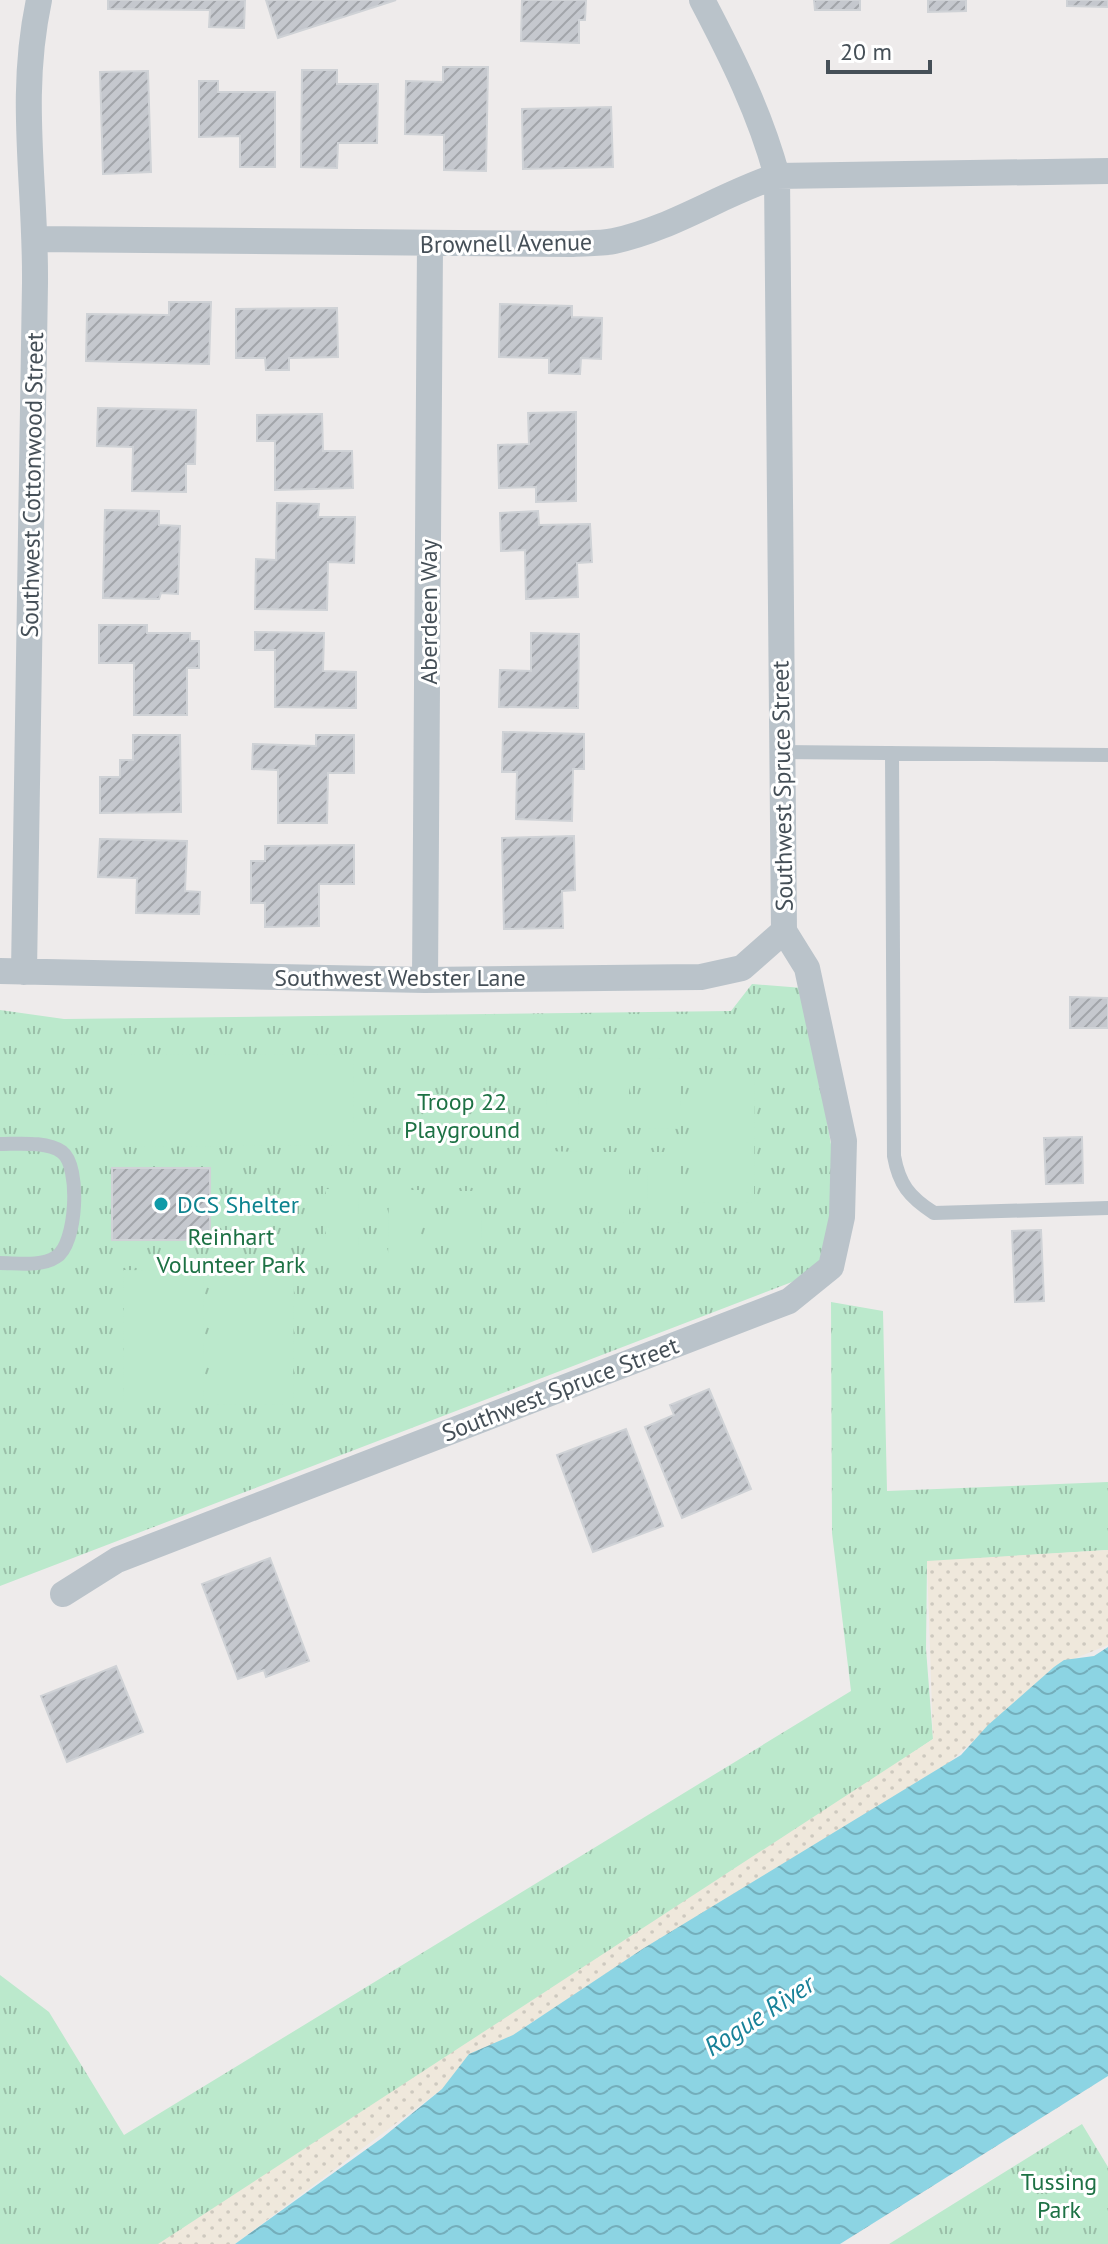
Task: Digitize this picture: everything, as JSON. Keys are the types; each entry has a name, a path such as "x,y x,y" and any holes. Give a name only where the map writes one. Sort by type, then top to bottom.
{"street":[{"name":"Southwest Cottonwood Street","path":"12,971 36,239 26,104 30,43 39,0"},
{"name":"Southwest Spruce Street","path":"63,1594 117,1560 789,1301 831,1267 842,1217 844,1141 807,968 784,931 777,176 767,137 743,79 702,0"},
{"name":"Brownell Avenue","path":"36,239 430,244 613,241 661,226 735,190 777,176 1108,171"},
{"name":"Aberdeen Way","path":"425,980 430,244"},
{"name":"Southwest Webster Lane","path":"12,971 425,980 701,977 742,968 784,931"}],"lane":[{"path":"781,752 1108,755"},
{"path":"892,753 894,1156 898,1180 915,1201 934,1213 1108,1208"},
{"path":"0,1144 44,1145 60,1150 69,1159 73,1176 71,1230 65,1248 56,1257 39,1263 0,1263"}],"green space":[{"name":"Reinhart Volunteer Park","path":"752,984 803,988 834,1161 831,1267 0,1586 0,1010 64,1019 731,1011"},
{"path":"353,1054 354,1145 121,1147 121,1055"},
{"path":"547,1058 579,1058 578,1128 546,1128"},
{"path":"597,1058 629,1058 629,1128 597,1128"},
{"path":"648,1058 681,1059 680,1129 648,1128"},
{"path":"697,1079 755,1079 754,1203 697,1202"},
{"path":"546,1151 578,1152 578,1222 546,1222"},
{"path":"597,1152 629,1152 629,1223 597,1222"},
{"path":"648,1152 680,1152 680,1223 647,1222"},
{"path":"326,1189 359,1189 358,1260 326,1260"},
{"path":"389,1190 421,1190 421,1260 388,1260"},
{"path":"449,1191 482,1191 481,1261 449,1261"},
{"path":"124,1270 204,1271 203,1403 123,1403"},
{"path":"214,1272 294,1272 293,1405 214,1404"},
{"path":"831,1302 883,1311 887,1491 1108,1482 1108,1550 927,1562 926,1649 933,1739 189,2244 0,2244 0,1975 49,2012 124,2135 851,1691 832,1533"},
{"name":"Tussing Park","path":"1082,2124 1108,2167 1108,2244 889,2244"}],"sand":[{"path":"1108,1550 1108,1645 1054,1667 950,1762 526,2026 235,2244 158,2244 933,1739 927,1561"}],"water":[{"name":"Rogue River","path":"1108,1647 1108,2076 840,2244 235,2244 382,2138 442,2089 469,2054 513,2035 644,1948 961,1755 988,1725 1064,1660 1094,1656"}],"building":[{"path":"108,0 245,0 244,28 209,27 210,10 108,9"},
{"path":"266,0 396,0 278,38"},
{"path":"522,0 586,0 585,20 579,20 579,43 521,41"},
{"path":"814,0 860,0 860,10 815,10"},
{"path":"928,0 966,0 966,11 928,12"},
{"path":"1067,0 1108,0 1108,7 1067,6"},
{"path":"443,67 488,67 486,171 444,170 444,135 405,134 406,81 443,82"},
{"path":"302,70 337,70 337,84 378,84 377,143 338,143 337,168 301,167"},
{"path":"148,71 151,172 103,174 100,72"},
{"path":"199,81 218,81 218,92 275,92 275,167 240,167 240,136 199,137"},
{"path":"611,107 613,167 523,169 522,109"},
{"path":"169,302 211,302 209,364 86,361 87,314 169,315"},
{"path":"500,304 572,306 572,317 602,318 601,359 581,358 580,374 549,373 549,358 499,357"},
{"path":"337,308 338,357 289,358 289,370 266,370 265,358 236,358 236,309"},
{"path":"98,408 196,410 195,464 186,464 186,492 132,491 133,447 97,446"},
{"path":"576,412 576,501 536,502 536,487 499,488 498,445 529,444 528,413"},
{"path":"322,414 323,451 352,451 353,488 275,490 275,441 257,441 257,415"},
{"path":"277,503 319,504 318,517 355,517 354,563 328,562 327,610 255,609 256,559 276,560"},
{"path":"105,510 159,511 159,525 180,526 178,594 161,593 159,599 103,598"},
{"path":"538,511 539,525 590,524 592,562 577,563 578,597 526,599 525,550 501,551 500,513"},
{"path":"99,625 147,625 147,633 190,633 190,641 199,641 199,668 187,668 187,715 134,715 134,663 99,663"},
{"path":"255,632 324,633 323,671 356,672 356,708 275,707 275,650 255,650"},
{"path":"531,633 579,634 578,708 499,707 500,670 531,671"},
{"path":"503,732 584,734 584,769 573,769 572,821 516,819 517,772 502,772"},
{"path":"133,735 180,735 181,812 100,813 100,777 120,777 120,760 133,760"},
{"path":"316,735 354,735 354,773 328,773 327,823 278,823 278,770 252,769 253,744 316,746"},
{"path":"574,836 575,890 562,891 563,928 504,929 502,838"},
{"path":"100,839 187,841 185,891 200,892 199,914 136,913 137,878 98,877"},
{"path":"354,845 354,884 319,884 319,926 265,927 265,903 251,903 251,861 265,861 265,846"},
{"path":"1070,997 1108,998 1108,1028 1070,1028"},
{"path":"1082,1137 1083,1183 1046,1184 1044,1138"},
{"name":"DCS Shelter","path":"112,1168 210,1168 210,1240 112,1240"},
{"path":"1041,1230 1044,1301 1015,1302 1012,1231"},
{"path":"709,1389 751,1489 682,1518 645,1427 674,1415 670,1405"},
{"path":"626,1429 663,1526 593,1552 557,1455"},
{"path":"270,1558 309,1661 266,1677 264,1670 238,1679 202,1584"},
{"path":"116,1666 143,1732 67,1762 41,1696"}],"place":[{"name":"DCS Shelter","path":"161,1204"}],"park label":[{"name":"Troop 22 Playground","path":"462,1115"}]}
